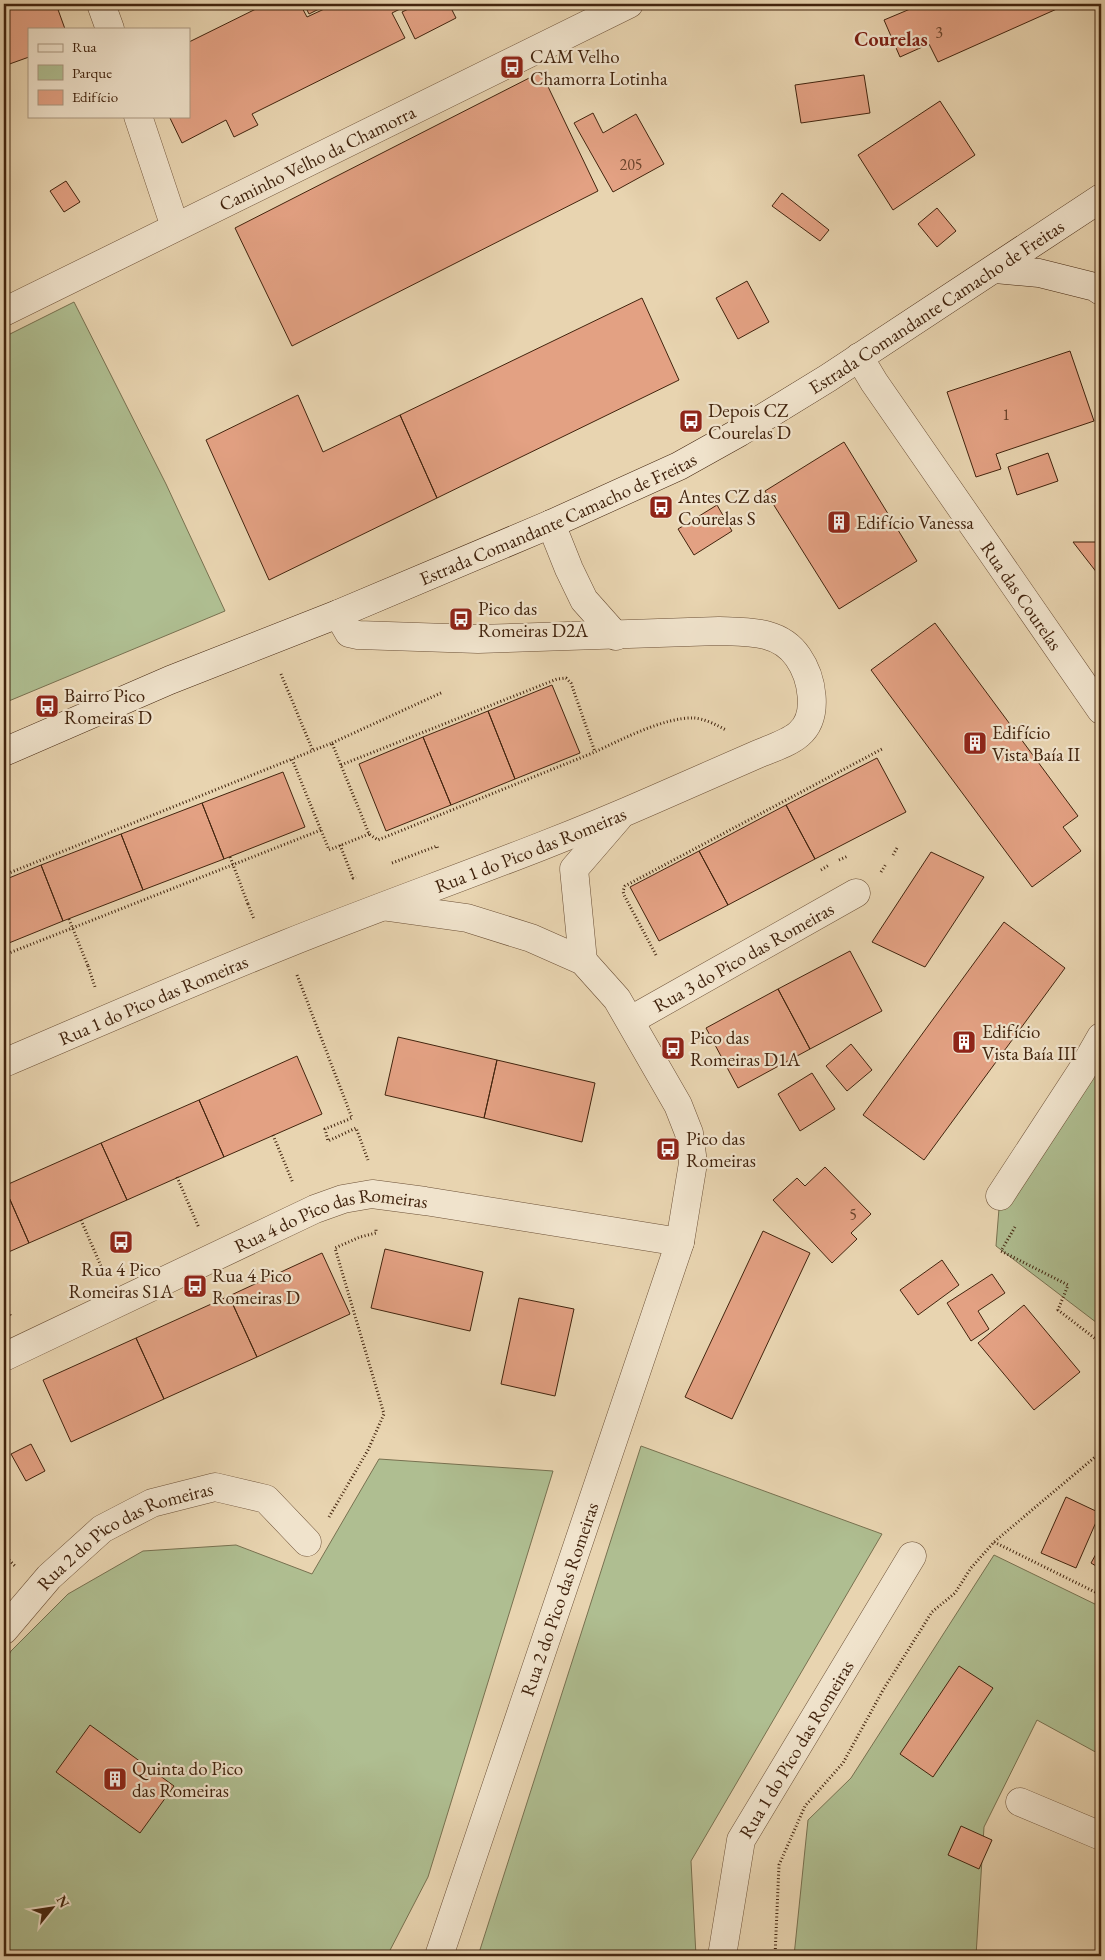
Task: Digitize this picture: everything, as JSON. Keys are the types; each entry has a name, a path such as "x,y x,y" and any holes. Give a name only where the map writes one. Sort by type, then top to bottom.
{"street":[{"path":"101,4 110,28"},
{"name":"Caminho Velho da Chamorra","path":"4,312 629,4"},
{"path":"139,118 175,227"},
{"name":"Estrada Comandante Camacho de Freitas","path":"4,752 170,680 338,614 551,524 679,466 740,432 859,357 1101,198"},
{"path":"994,269 1039,273 1095,287 1101,291"},
{"name":"Rua das Courelas","path":"859,357 874,382 1101,710"},
{"path":"551,524 584,600 616,636"},
{"name":"Rua 1 do Pico das Romeiras","path":"4,1063 285,944 620,814 762,752 798,736 805,728 812,706 807,674 798,656 778,637 750,632 719,631 616,636 478,639 358,635 349,633 338,614"},
{"path":"384,907 467,918 530,938 583,961 574,869 620,814"},
{"name":"Rua 3 do Pico das Romeiras","path":"630,1020 856,893"},
{"name":"Rua 2 do Pico das Romeiras","path":"439,1956 680,1242 693,1163 689,1133 678,1105 617,999 583,961"},
{"path":"1000,1196 1081,1072 1101,1037"},
{"name":"Rua 4 do Pico das Romeiras","path":"4,1358 315,1209 343,1199 372,1194 425,1200 680,1242"},
{"name":"Rua 2 do Pico das Romeiras","path":"4,1630 49,1577 102,1529 152,1503 215,1487 266,1499 308,1542"},
{"name":"Rua 1 do Pico das Romeiras","path":"722,1956 741,1840 912,1556"},
{"path":"1020,1802 1101,1836"}],"path":[{"path":"281,673 313,750"},
{"path":"341,765 556,679 566,678 571,683 595,752"},
{"path":"4,875 332,743 443,692"},
{"path":"332,743 369,834 378,840 628,737 669,722 694,718 724,729 762,752"},
{"path":"656,956 624,895 625,886 882,749"},
{"path":"292,759 329,850 369,834"},
{"path":"4,955 321,830"},
{"path":"340,845 353,878 362,875"},
{"path":"387,865 437,846"},
{"path":"893,855 897,848"},
{"path":"839,860 848,856"},
{"path":"230,857 248,904"},
{"path":"880,872 886,864"},
{"path":"821,870 829,865"},
{"path":"69,919 88,966"},
{"path":"285,944 352,1118 325,1130 328,1141 356,1128 382,1196"},
{"path":"273,1135 288,1168"},
{"path":"177,1177 191,1210"},
{"path":"81,1220 96,1255"},
{"path":"1018,1223 1001,1252 1068,1285 1058,1310 1101,1343"},
{"path":"308,1542 324,1526 368,1450 384,1414 335,1248"},
{"path":"775,1956 779,1865 806,1806 843,1763 883,1690 932,1612 955,1593 972,1568 994,1542 1101,1452"},
{"path":"994,1542 1101,1595"}],"green space":[{"path":"74,302 166,484 225,611 4,703 4,337"},
{"path":"1101,1037 1101,1326 996,1246 1000,1196"},
{"path":"641,1446 882,1534 691,1861 696,1956 478,1956"},
{"path":"379,1459 553,1471 428,1877 387,1956 4,1956 4,1664 11,1651 68,1594 143,1551 236,1545 312,1574"},
{"path":"994,1555 1101,1607 1101,1755 1037,1720 984,1827 976,1956 794,1956 808,1820 851,1778"}],"building":[{"path":"4,4 56,4 65,28 28,28 28,57 4,66"},
{"path":"266,4 300,4 307,17 335,4 410,4 392,13 405,38 252,114 258,125 234,137 226,120 182,143 170,118 190,118 190,42"},
{"path":"304,4 329,4 309,14"},
{"path":"419,4 449,4 456,18 415,39 402,12"},
{"path":"922,4 1057,4 1059,8 938,62 929,44 900,57 884,20"},
{"path":"541,72 598,191 292,346 235,228"},
{"path":"864,75 870,113 801,123 795,85"},
{"path":"940,101 975,155 893,210 858,155"},
{"path":"593,113 603,133 636,114 664,164 613,192 574,123"},
{"path":"66,181 80,202 64,212 50,191"},
{"path":"782,193 829,230 820,241 772,206"},
{"path":"937,208 956,231 937,247 918,224"},
{"path":"747,281 769,322 738,339 716,298"},
{"path":"642,298 679,380 437,498 400,415"},
{"path":"1070,351 1094,421 996,454 1001,469 976,477 947,392"},
{"path":"298,395 323,452 400,415 437,498 269,580 206,440"},
{"name":"Edifício Vanessa","path":"844,442 917,561 839,609 765,491"},
{"path":"1048,453 1058,481 1017,495 1008,467"},
{"path":"717,505 732,531 694,555 678,529"},
{"path":"1073,542 1101,542 1101,578"},
{"name":"Edifício Vista Baía II","path":"935,623 1078,816 1063,827 1081,851 1032,887 871,670"},
{"path":"552,685 580,753 515,779 488,711"},
{"path":"488,711 515,779 451,805 423,737"},
{"path":"423,737 451,805 386,831 359,764"},
{"path":"877,758 906,812 815,859 786,805"},
{"path":"283,772 305,827 224,859 202,803"},
{"path":"202,803 224,859 143,890 121,834"},
{"path":"786,805 815,859 728,905 699,851"},
{"path":"121,834 143,890 63,921 41,865"},
{"path":"699,851 728,905 659,941 630,887"},
{"path":"931,852 984,877 925,967 872,942"},
{"path":"41,865 63,921 4,945 4,880"},
{"name":"Edifício Vista Baía III","path":"1004,922 1065,968 924,1160 863,1115"},
{"path":"850,951 882,1011 810,1049 778,989"},
{"path":"778,989 810,1049 738,1088 706,1028"},
{"path":"398,1037 497,1060 484,1118 385,1095"},
{"path":"851,1044 872,1070 847,1091 826,1066"},
{"path":"297,1056 322,1114 224,1157 199,1100"},
{"path":"497,1060 595,1083 582,1142 484,1118"},
{"path":"812,1073 835,1109 800,1131 778,1094"},
{"path":"199,1100 224,1157 127,1200 101,1143"},
{"path":"101,1143 127,1200 29,1243 4,1186"},
{"path":"825,1167 871,1214 851,1233 857,1239 832,1263 773,1200 797,1178 805,1186"},
{"path":"4,1186 29,1243 4,1254"},
{"path":"763,1231 810,1253 732,1419 685,1397"},
{"path":"385,1249 483,1272 470,1331 371,1308"},
{"path":"322,1253 350,1314 257,1357 229,1296"},
{"path":"942,1260 959,1285 918,1315 900,1290"},
{"path":"992,1274 1005,1293 978,1311 989,1329 971,1341 947,1303"},
{"path":"229,1296 257,1357 164,1399 136,1338"},
{"path":"519,1298 574,1309 555,1396 501,1384"},
{"path":"1024,1305 1080,1372 1034,1410 978,1343"},
{"path":"136,1338 164,1399 71,1442 43,1380"},
{"path":"31,1444 45,1471 26,1481 11,1454"},
{"path":"1066,1497 1100,1513 1076,1568 1041,1553"},
{"path":"1101,1545 1101,1569 1091,1563"},
{"path":"959,1666 993,1688 933,1777 900,1754"},
{"name":"Quinta do Pico das Romeiras","path":"90,1725 174,1786 140,1833 56,1772"},
{"path":"961,1826 992,1840 979,1869 948,1855"}],"place":[{"name":"CAM Velho Chamorra Lotinha","path":"512,67"},
{"name":"Depois CZ Courelas D","path":"691,421"},
{"name":"Antes CZ das Courelas S","path":"661,507"},
{"name":"Edifício Vanessa","path":"839,522"},
{"name":"Pico das Romeiras D2A","path":"461,619"},
{"name":"Bairro Pico Romeiras D","path":"47,706"},
{"name":"Edifício Vista Baía II","path":"975,743"},
{"name":"Edifício Vista Baía III","path":"964,1042"},
{"name":"Pico das Romeiras D1A","path":"673,1048"},
{"name":"Pico das Romeiras","path":"668,1149"},
{"name":"Rua 4 Pico Romeiras S1A","path":"121,1242"},
{"name":"Rua 4 Pico Romeiras D","path":"195,1286"},
{"name":"Quinta do Pico das Romeiras","path":"115,1779"}],"district":[{"name":"Courelas","path":"891,39"}]}
